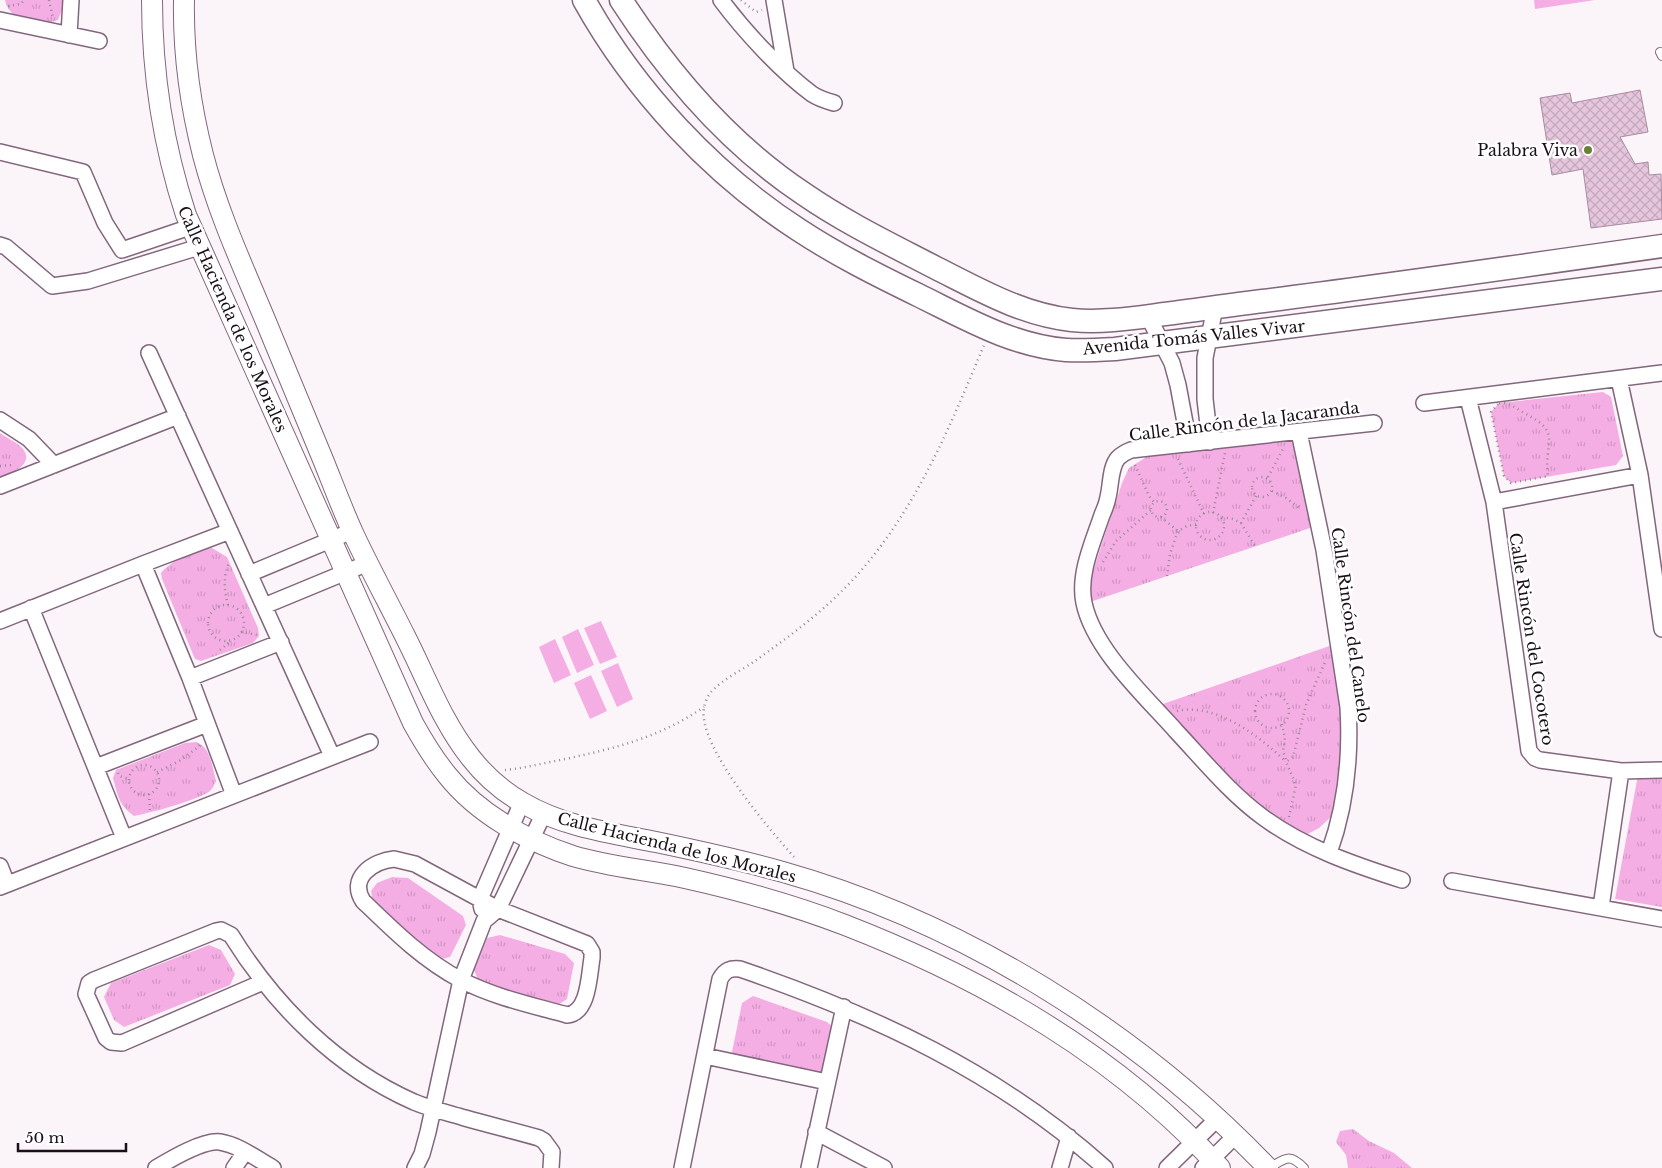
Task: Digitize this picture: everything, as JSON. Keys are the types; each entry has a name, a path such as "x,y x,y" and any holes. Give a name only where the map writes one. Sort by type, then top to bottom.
{"main road":[{"name":"Avenida Tomás Valles Vivar","path":"584,0 609,42 648,93 694,144 746,192 798,230 831,250 897,285 990,330 1018,340 1065,350 1090,351 1208,338 1662,279"},
{"name":"Avenida Tomás Valles Vivar","path":"621,0 660,56 706,109 767,166 818,204 884,241 977,289 1037,314 1071,320 1093,321 1148,316 1662,246"}],"street":[{"path":"69,35 71,0"},
{"name":"Calle Hacienda de los Morales","path":"152,0 153,57 157,94 171,166 190,226 413,723 424,743 448,777 493,817 532,839 574,856 740,891 841,924 939,965 1026,1012 1117,1076 1167,1116 1194,1141 1212,1165"},
{"name":"Calle Hacienda de los Morales","path":"184,0 185,50 197,133 209,178 226,226 352,531 445,718 469,756 482,772 500,788 522,802 561,820 598,831 745,862 852,893 937,929 1017,972 1055,995 1134,1050 1177,1082 1218,1118 1268,1168"},
{"path":"721,0 738,23 786,71 814,95 834,104"},
{"path":"770,2 786,71"},
{"path":"0,20 99,41"},
{"path":"0,152 83,172 105,223 122,250 190,226"},
{"path":"0,245 6,247 52,286 88,281 199,247"},
{"path":"1210,442 1204,379 1208,338 1215,307"},
{"path":"1148,316 1172,364 1178,385 1189,444"},
{"path":"149,353 332,756"},
{"path":"1424,403 1662,373"},
{"path":"1178,385 1204,379"},
{"path":"1619,379 1640,475 1662,629"},
{"name":"Calle Rincón del Cocotero","path":"1468,398 1494,502 1529,751 1535,758 1540,760 1621,771 1662,770"},
{"path":"0,486 178,416"},
{"path":"0,420 29,439 54,465"},
{"name":"Calle Rincón de la Jacaranda","path":"1329,853 1280,828 1242,800 1133,683 1097,637 1089,621 1084,602 1083,585 1087,557 1108,500 1113,467 1119,457 1131,450 1374,423"},
{"name":"Calle Rincón del Canelo","path":"1299,432 1324,550 1348,707 1349,738 1346,784 1340,816 1329,853"},
{"path":"1494,502 1640,475"},
{"path":"0,621 230,531"},
{"path":"249,574 352,531"},
{"path":"264,606 368,563"},
{"path":"143,564 190,678 234,795"},
{"path":"31,608 124,838"},
{"path":"190,678 281,642"},
{"path":"96,767 208,724"},
{"path":"0,866 3,886 370,742"},
{"path":"1601,907 1621,771"},
{"path":"484,921 480,899 522,802"},
{"path":"415,1168 428,1132 461,980 484,921 498,910 544,813"},
{"path":"1329,853 1358,866 1402,880"},
{"path":"394,859 415,864 498,910 582,941 590,947 592,958 581,1008 573,1014 567,1015 504,997 461,980 433,963 395,932 363,901 359,895 358,886 363,875 372,866 385,860 394,859"},
{"path":"740,891 745,862"},
{"path":"1452,881 1662,919"},
{"path":"263,982 122,1043 111,1042 106,1038 86,994 89,983 94,980 222,930 231,934 263,982 299,1022 344,1061 393,1092 432,1109 539,1138 544,1141 552,1152 550,1168"},
{"path":"682,1168 720,979 728,969 740,969 799,989 844,1007 940,1053 1031,1108 1105,1168"},
{"path":"809,1168 844,1007"},
{"path":"705,1056 827,1082"},
{"path":"1166,1168 1218,1118"},
{"path":"816,1132 884,1168"},
{"path":"1212,1165 1236,1135"},
{"path":"1060,1168 1069,1137"},
{"path":"156,1168 203,1144 212,1142 228,1144 273,1168"},
{"path":"234,1168 245,1152"}],"lane":[{"path":"1268,1168 1291,1157 1296,1159 1304,1168"}],"path":[{"path":"6,6 20,4 24,0"},
{"path":"49,0 53,22"},
{"path":"742,0 756,12 762,11 770,2"},
{"path":"798,862 749,802 714,748 708,736 703,717 707,698 712,691 794,632 840,594 875,554 900,519 939,451 990,330"},
{"path":"1505,403 1534,417 1546,426 1550,440 1546,463 1548,476 1511,483 1504,476 1491,412 1499,403 1515,402"},
{"path":"1213,513 1227,444"},
{"path":"1267,478 1284,447"},
{"path":"1175,453 1204,514"},
{"path":"1129,468 1142,460"},
{"path":"1135,465 1149,496 1154,502"},
{"path":"1260,476 1267,478 1271,482 1272,491 1267,496 1260,497 1254,494 1251,487 1254,480 1260,476"},
{"path":"1272,491 1286,498 1305,513"},
{"path":"1241,523 1256,496"},
{"path":"1154,502 1162,501 1167,507 1166,515 1161,518"},
{"path":"1101,565 1116,541 1151,510 1154,502"},
{"path":"1151,510 1153,515 1161,518 1178,531"},
{"path":"1221,517 1223,521 1221,535 1213,540 1200,536 1196,528 1198,520 1204,514 1213,513 1241,523 1255,546"},
{"path":"1167,576 1170,554 1178,531 1196,524"},
{"path":"226,557 233,571"},
{"path":"228,605 224,588 224,574 229,563"},
{"path":"228,605 238,610 242,615 244,621 242,632 232,640 221,641 211,634 208,623 209,617 216,608 228,605"},
{"path":"242,632 259,636 258,628"},
{"path":"1286,762 1293,756 1306,706 1327,657"},
{"path":"1282,724 1272,728 1266,727 1258,720 1255,710 1260,699 1264,696 1275,694 1284,700 1289,709 1288,715 1282,724 1285,738 1283,751 1296,784 1288,818"},
{"path":"482,772 545,763 636,741 678,724 704,707"},
{"path":"1173,712 1186,709 1216,715 1246,728 1271,747 1286,762"},
{"path":"157,772 181,760 202,744 196,742"},
{"path":"141,766 150,767 157,772 159,781 156,789 144,795 135,792 130,784 133,771 141,766"},
{"path":"113,778 116,770 119,776 130,779"},
{"path":"145,814 150,812 149,794"}],"green space":[{"path":"5,0 62,0 63,8 58,20 34,23 19,18 12,13"},
{"path":"1534,0 1595,0 1535,9"},
{"path":"1603,392 1611,397 1623,456 1616,465 1511,483 1504,476 1491,412 1499,403"},
{"path":"0,433 23,449 26,460 20,468 0,478"},
{"path":"1273,436 1289,439 1298,451 1313,527 1090,602 1091,577 1122,483 1129,468 1148,456"},
{"path":"212,548 227,557 258,628 259,636 253,643 201,661 195,659 161,573 184,556 198,550"},
{"path":"601,621 617,657 600,664 584,628"},
{"path":"578,629 594,665 577,673 562,637"},
{"path":"555,639 571,675 554,683 539,647"},
{"path":"1335,644 1347,694 1338,791 1332,816 1319,828 1306,835 1287,827 1259,810 1160,705"},
{"path":"618,663 633,699 617,707 601,671"},
{"path":"591,675 607,711 590,719 574,683"},
{"path":"196,742 205,748 212,764 216,781 210,791 185,802 134,816 125,808 119,799 113,778 116,770 185,743"},
{"path":"1662,770 1662,907 1615,899 1638,775"},
{"path":"392,877 408,878 463,916 466,925 450,957 438,960 373,902 371,891 377,883"},
{"path":"500,935 565,954 574,963 567,999 558,1005 518,996 479,982 474,970 487,938"},
{"path":"209,945 221,950 235,974 230,985 124,1027 114,1020 104,997 111,983"},
{"path":"753,996 827,1022 835,1029 827,1070 818,1077 740,1061 732,1052 742,1003"},
{"path":"1353,1129 1369,1141 1394,1153 1412,1168 1348,1168 1346,1155 1336,1142 1340,1131"}],"building":[{"name":"Palabra Viva","path":"1640,90 1648,132 1620,137 1635,164 1648,162 1649,175 1661,174 1662,219 1591,228 1583,169 1552,175 1540,98 1570,93 1572,103"}],"place":[{"name":"Palabra Viva","path":"1588,150"}]}
